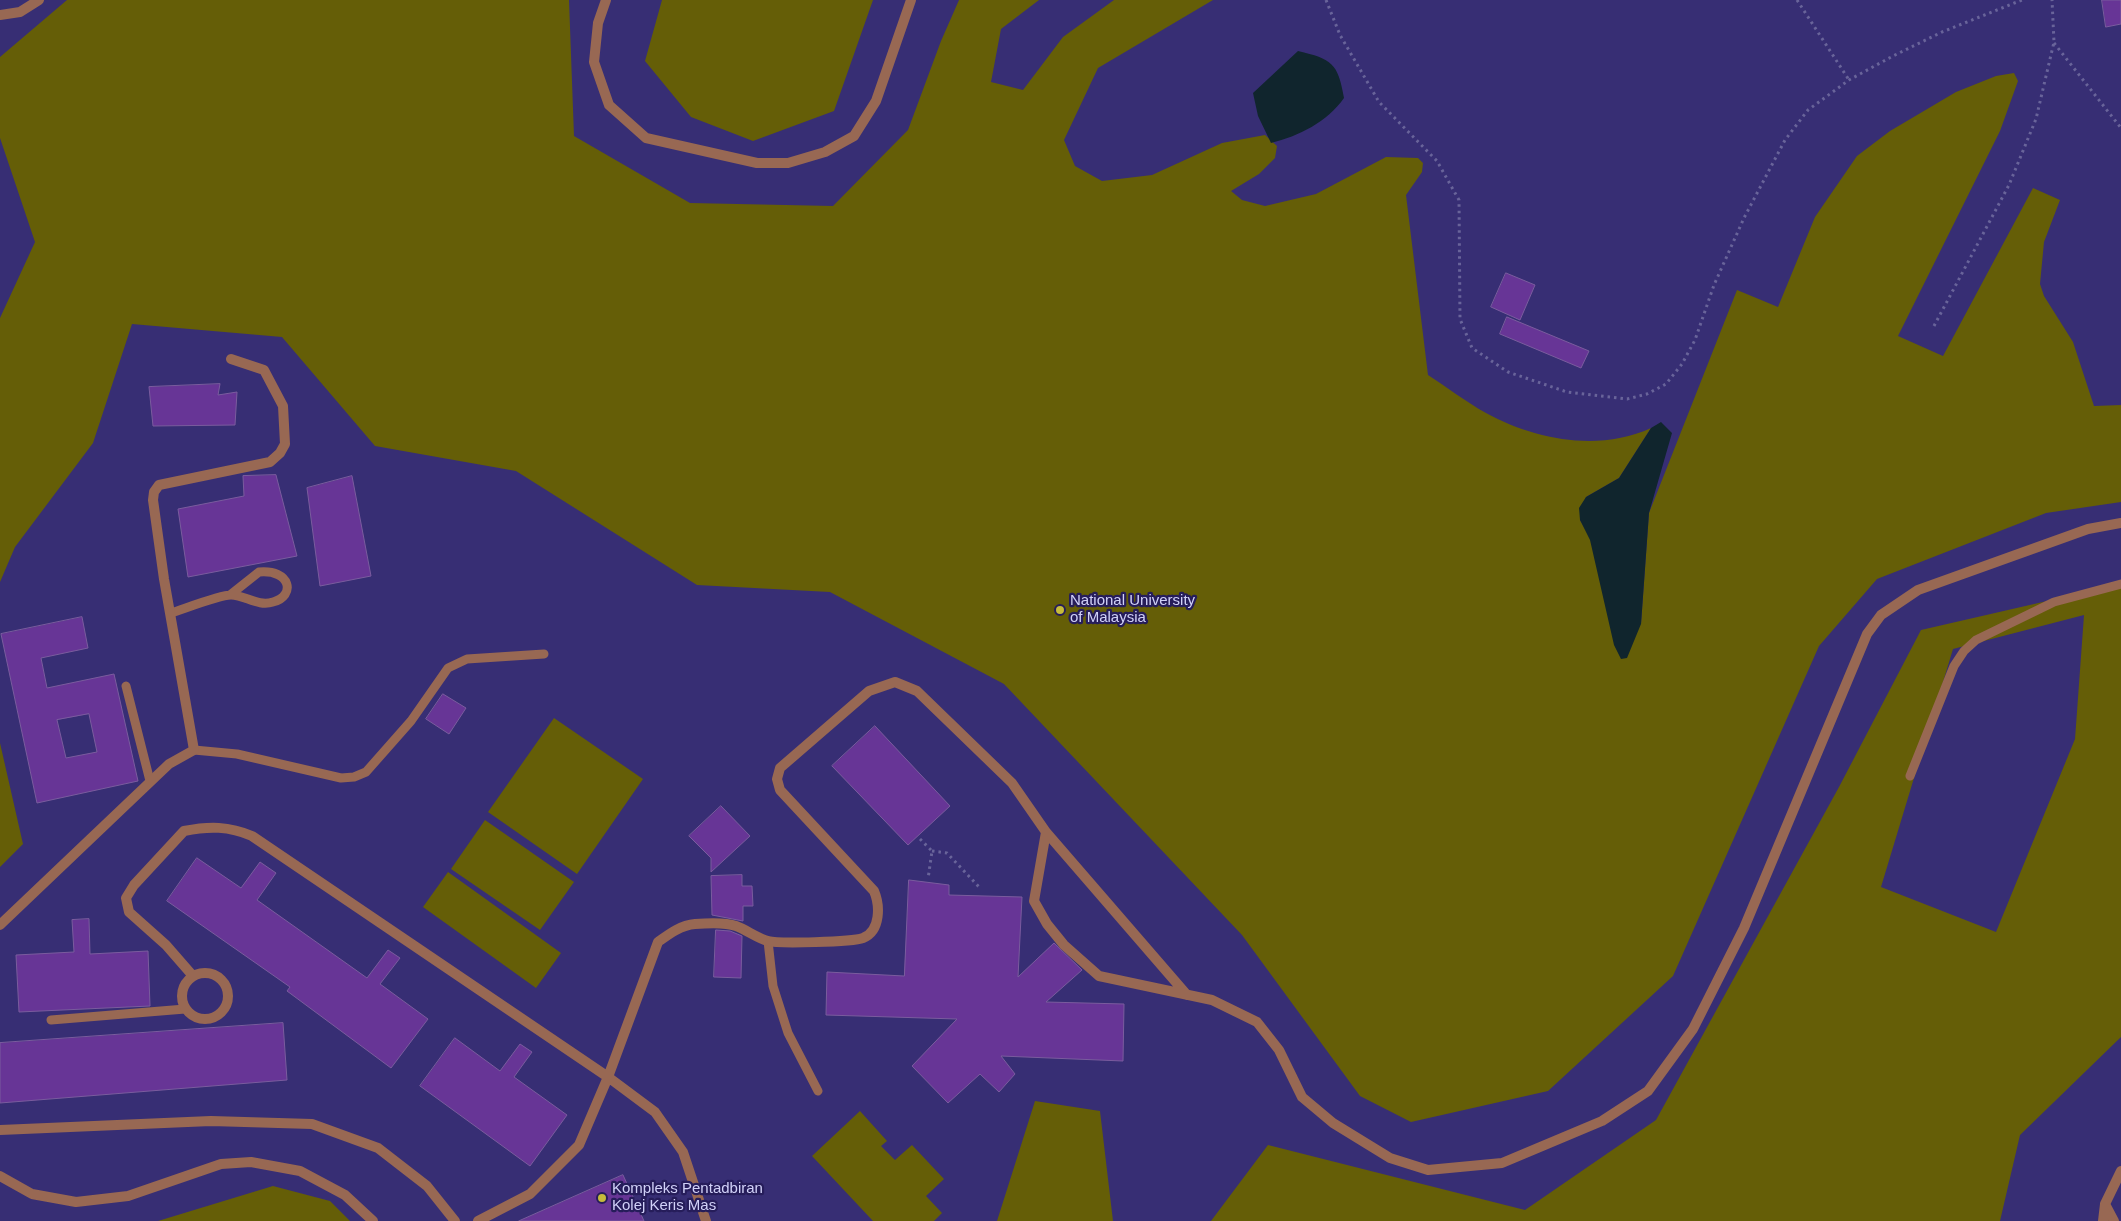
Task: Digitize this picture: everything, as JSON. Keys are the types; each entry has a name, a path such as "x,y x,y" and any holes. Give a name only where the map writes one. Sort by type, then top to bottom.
{"street":[{"path":"0,15 20,12 39,0"},
{"path":"606,0 598,23 594,62 609,105 646,138 756,163 788,163 825,152 854,136 876,102 911,0"},
{"path":"0,925 150,781 169,764 194,750 164,579 153,500 154,492 159,485 270,462 280,453 285,444 283,406 264,370 231,359"},
{"path":"1046,832 1034,901 1047,924 1064,945 1099,976 1212,1000 1256,1022 1279,1050 1302,1097 1333,1123 1390,1158 1428,1170 1502,1163 1602,1122 1648,1091 1693,1029 1744,928 1864,641 1881,615 1918,590 2088,528 2121,523"},
{"path":"478,1221 530,1194 579,1145 608,1077 658,942 673,931 693,924 735,926 768,941 863,938 872,929 878,916 879,904 874,891 785,797 780,790 777,779 780,768 869,691 895,682 917,691 1012,783 1046,832 1187,995"},
{"path":"193,976 166,945 129,912 126,898 134,885 184,830 210,827 237,829 252,836 608,1077 655,1112 683,1152 706,1221"},
{"path":"200,973 216,975 227,986 228,1002 220,1015 205,1020 190,1014 185,1008 182,994 183,987 193,976 200,973"},
{"path":"0,1130 211,1121 312,1124 378,1148 427,1186 455,1221"},
{"path":"0,1176 32,1194 76,1202 128,1196 221,1164 251,1162 300,1171 345,1195 373,1221"},
{"path":"2104,1221 2105,1204 2121,1171"},
{"path":"2105,1204 2114,1221"}],"lane":[{"path":"171,613 230,595 260,572 276,572 283,576 287,582 281,598 274,602 263,604 230,595"},
{"path":"1910,776 1954,666 1964,651 1976,640 2054,602 2121,584"},
{"path":"194,750 237,754 341,778 354,777 366,772 411,721 448,668 467,659 544,654"},
{"path":"126,686 150,781"},
{"path":"768,941 774,986 788,1033 818,1091"},
{"path":"51,1020 185,1008"}],"path":[{"path":"1326,0 1340,35 1379,102 1437,161 1459,200 1460,319 1472,348 1508,372 1566,392 1627,399 1647,394 1666,384 1682,364 1695,340 1714,285 1744,218 1785,140 1808,110 1849,80 1942,32 2022,0"},
{"path":"1797,0 1849,80"},
{"path":"1934,326 2009,185 2036,119 2054,42 2052,0"},
{"path":"2054,42 2121,128"},
{"path":"920,840 932,851 947,853 980,888"},
{"path":"928,879 932,851"}],"shaded area":[{"name":"National University of Malaysia","path":"0,0 2121,0 2121,1221 0,1221"},
{"path":"67,0 569,0 574,136 690,203 833,206 908,130 941,41 959,0 1039,0 1001,29 991,82 1023,90 1063,37 1114,0 1213,0 1098,68 1064,140 1075,166 1102,181 1152,175 1222,143 1265,135 1277,146 1275,158 1259,174 1231,191 1242,200 1265,206 1316,194 1386,157 1418,158 1423,163 1422,172 1406,195 1428,375 1486,413 1525,430 1546,436 1567,440 1610,440 1651,428 1619,478 1586,497 1580,520 1641,624 1649,513 1737,290 1778,307 1815,217 1857,156 1890,131 1956,92 1996,76 2014,73 2018,81 2000,131 1898,336 1943,356 2033,188 2060,200 2044,242 2040,284 2044,296 2073,342 2094,406 2121,405 2121,502 2046,513 1877,579 1819,646 1673,976 1548,1091 1411,1122 1360,1096 1242,935 1004,684 830,592 697,585 516,471 375,446 282,337 132,324 93,443 15,547 0,582 0,318 35,242 0,138 0,57"},
{"path":"662,0 873,0 834,111 753,141 691,117 645,61"},
{"path":"2121,584 2121,1037 2020,1135 2000,1221 1211,1221 1268,1145 1525,1210 1656,1120 1839,787 1921,630","holes":["2084,615 2075,739 1996,932 1881,887 1953,649"]},
{"path":"554,718 643,779 577,874 488,812"},
{"path":"0,743 23,844 0,867"},
{"path":"485,820 574,882 540,930 451,869"},
{"path":"448,872 561,953 536,988 423,907"},
{"path":"1035,1101 1100,1111 1113,1221 997,1221"},
{"path":"860,1111 887,1141 881,1146 895,1160 912,1145 944,1179 926,1196 942,1213 934,1221 873,1221 812,1156"},
{"path":"273,1186 330,1201 350,1221 158,1221"}],"water":[{"path":"1298,51 1319,57 1332,64 1339,77 1344,98 1337,107 1312,127 1271,143 1258,116 1253,93"},
{"path":"1661,422 1672,433 1649,513 1641,624 1627,658 1621,659 1614,645 1590,540 1580,520 1579,508 1586,497 1619,478 1651,428"}],"building":[{"path":"2102,0 2121,0 2121,24 2106,27"},
{"path":"1506,273 1535,285 1520,320 1491,307"},
{"path":"1507,317 1589,351 1581,368 1500,334"},
{"path":"220,384 218,395 237,392 235,425 153,426 149,387"},
{"path":"276,475 297,556 188,577 178,509 244,496 243,476"},
{"path":"352,476 371,576 320,586 307,488"},
{"path":"82,617 88,648 41,658 47,688 114,674 138,781 37,803 1,634","holes":["89,714 97,752 66,758 57,720"]},
{"path":"443,694 466,708 449,734 426,719"},
{"path":"875,726 950,806 908,845 832,766"},
{"path":"721,806 750,836 711,872 711,858 689,836"},
{"path":"197,858 241,888 260,862 276,873 257,900 367,978 388,950 400,958 380,984 428,1019 391,1068 287,991 290,987 167,901"},
{"path":"742,875 742,886 752,886 753,906 743,906 743,921 712,915 711,876"},
{"path":"909,880 949,885 949,895 1022,897 1018,977 1054,943 1082,970 1046,1002 1124,1004 1123,1061 1001,1056 1015,1074 999,1092 980,1074 948,1103 912,1066 957,1019 826,1015 827,972 904,976"},
{"path":"89,919 90,954 148,951 150,1006 19,1012 16,955 74,952 72,920"},
{"path":"716,930 730,931 742,936 741,978 714,977"},
{"path":"283,1023 287,1080 0,1103 0,1043"},
{"path":"455,1038 500,1071 520,1044 532,1052 514,1077 567,1115 530,1166 420,1086"},
{"name":"Kompleks Pentadbiran Kolej Keris Mas","path":"623,1175 644,1221 519,1221"}],"place":[{"name":"National University of Malaysia","path":"1060,610"},
{"name":"Kompleks Pentadbiran Kolej Keris Mas","path":"602,1198"}]}
